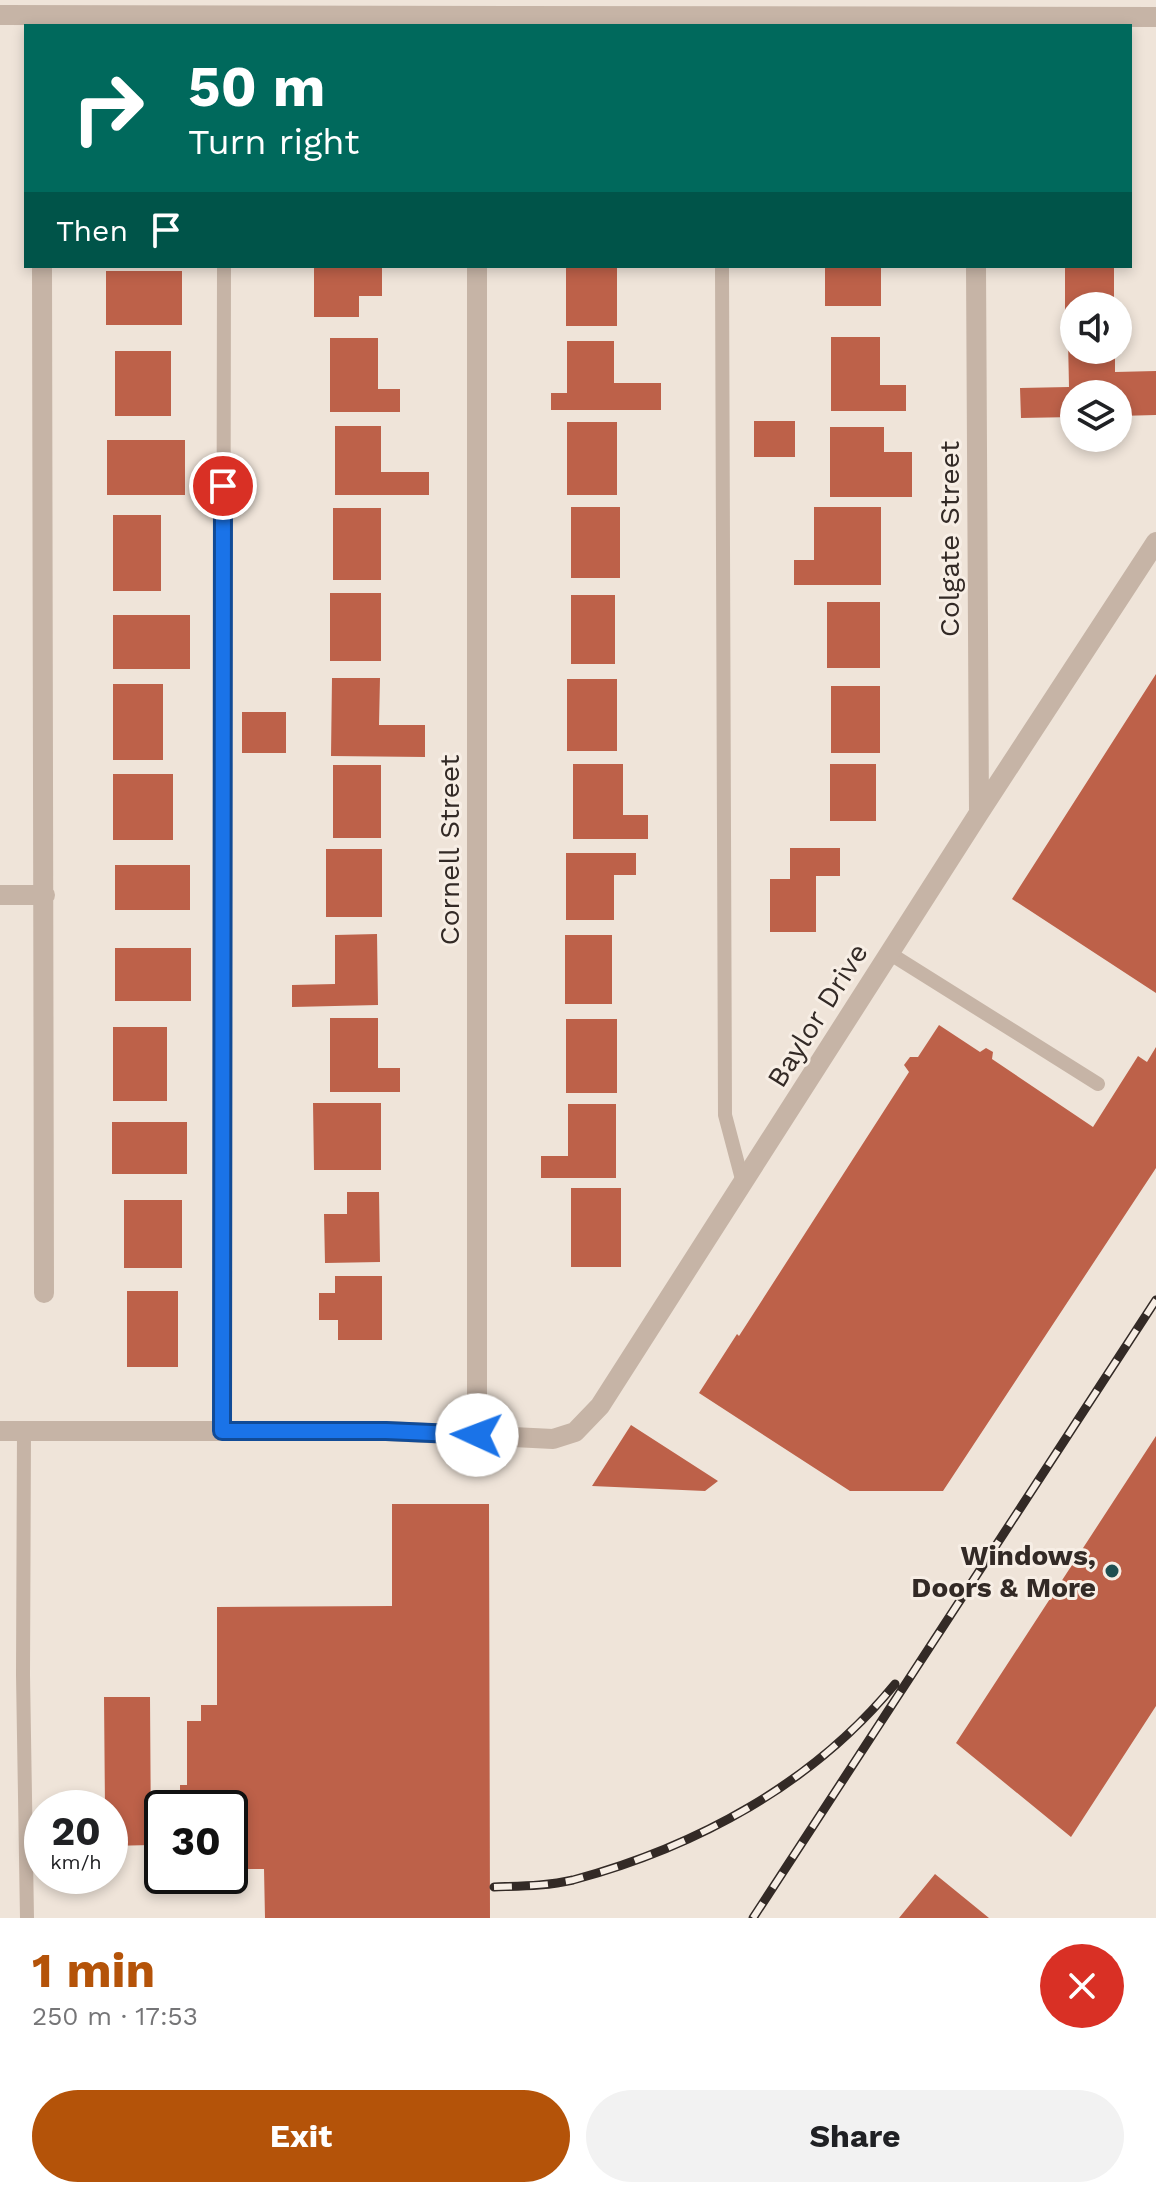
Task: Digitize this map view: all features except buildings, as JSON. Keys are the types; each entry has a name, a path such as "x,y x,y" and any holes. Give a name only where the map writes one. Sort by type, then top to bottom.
{"street":[{"path":"0,15 25,7 224,21 391,8 477,21 676,8 721,21 975,22 1156,17"},
{"path":"42,268 44,1293"},
{"name":"Cornell Street","path":"477,268 477,1435"},
{"name":"Colgate Street","path":"976,268 979,813"},
{"name":"Baylor Drive","path":"0,1431 386,1431 553,1439 575,1432 600,1406 1156,542"},
{"path":"0,895 45,895"}],"lane":[{"path":"222,1431 224,268"},
{"path":"722,268 725,1115 743,1183"},
{"path":"889,953 1098,1084"},
{"path":"24,1431 23,1675 27,1918"}],"railway":[{"path":"753,1918 1156,1300"},
{"path":"494,1887 573,1880 664,1850 707,1830 790,1781 863,1720 895,1684"}],"place":[{"name":"Windows, Doors & More","path":"1112,1571"}],"route":[{"path":"223,486 222,1431 386,1431 477,1435"}]}
